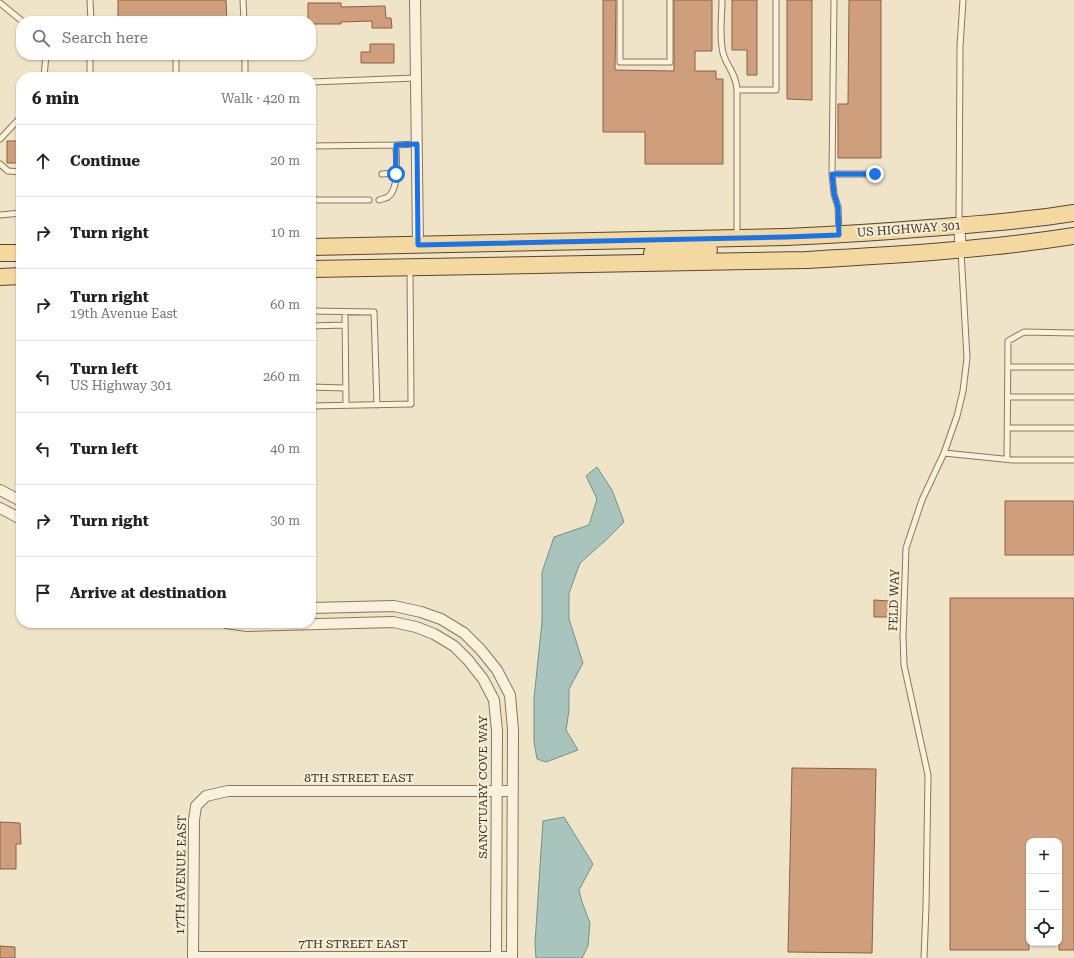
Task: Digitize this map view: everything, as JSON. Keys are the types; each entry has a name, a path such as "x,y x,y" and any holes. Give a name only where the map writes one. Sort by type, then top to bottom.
{"main road":[{"name":"US HIGHWAY 301","path":"316,247 839,235 959,226 1074,213"},
{"name":"US HIGHWAY 301","path":"600,263 806,260 961,250 1074,236"},
{"path":"316,269 600,263 664,251 718,249 728,247 737,238"},
{"path":"410,267 425,258 443,253 513,251 528,242"},
{"path":"330,269 408,253 418,245"},
{"path":"0,253 16,253"},
{"path":"0,277 16,276"}],"street":[{"path":"415,0 418,245"},
{"path":"959,226 961,250"},
{"path":"0,490 16,498"},
{"path":"0,508 16,516"},
{"path":"316,608 394,606 421,612 441,619 464,633 481,650 497,670 510,696 514,730 512,958"},
{"name":"SANCTUARY COVE WAY","path":"316,624 393,622 416,627 434,634 454,646 468,660 483,679 494,700 497,731 496,958"},
{"name":"8TH STREET EAST","path":"206,796 228,791 513,791"},
{"name":"17TH AVENUE EAST","path":"193,958 194,820 196,806 206,796"},
{"name":"7TH STREET EAST","path":"193,958 512,958"}],"lane":[{"path":"90,0 91,16"},
{"path":"243,0 244,16"},
{"path":"620,0 620,62 670,62 670,0"},
{"path":"722,0 722,45 725,58 734,76 737,90 737,238"},
{"path":"737,90 776,90 776,0"},
{"path":"834,0 832,174 834,194 838,207 839,235"},
{"path":"959,226 960,47 963,0"},
{"path":"0,3 16,16"},
{"path":"44,72 46,60"},
{"path":"90,60 90,72"},
{"path":"176,60 176,72"},
{"path":"245,60 245,72"},
{"path":"316,82 416,78"},
{"path":"0,139 16,122"},
{"path":"316,146 417,144"},
{"path":"379,200 388,197 394,190 396,181 396,145"},
{"path":"0,164 8,171 16,172"},
{"path":"382,174 396,174"},
{"path":"832,174 875,174"},
{"path":"316,200 369,200"},
{"path":"0,215 16,213"},
{"name":"FELD WAY","path":"924,958 928,775 904,665 903,628 906,548 922,500 944,453 957,416 963,391 966,358 961,250"},
{"path":"316,406 411,404 410,267"},
{"path":"316,311 374,312 377,405"},
{"path":"345,312 346,405"},
{"path":"316,326 345,325"},
{"path":"1007,459 1008,341 1024,332 1074,333"},
{"path":"1008,367 1074,367"},
{"path":"316,387 345,388"},
{"path":"1008,397 1074,397"},
{"path":"1007,428 1074,428"},
{"path":"944,453 1007,459 1074,460"}],"water":[{"path":"597,467 612,490 624,522 580,563 569,593 569,619 583,663 569,689 569,710 566,730 578,750 546,762 537,759 534,742 534,698 542,622 542,572 554,537 589,525 597,499 586,476"},
{"path":"564,817 593,864 579,890 590,923 588,946 582,958 536,958 535,943 543,821"}],"building":[{"path":"118,0 226,0 227,16 118,16"},
{"path":"603,0 616,0 615,70 674,71 674,0 712,0 712,51 695,51 695,71 716,71 716,79 723,79 723,164 645,164 645,132 603,132"},
{"path":"732,0 757,0 757,75 747,75 747,50 732,50"},
{"path":"787,0 812,0 812,100 787,99"},
{"path":"849,0 881,0 881,158 838,158 838,104 848,104"},
{"path":"308,3 341,3 341,7 385,6 386,18 391,18 392,28 372,28 372,21 341,22 341,24 316,24 316,16 308,16"},
{"path":"370,44 394,44 394,63 361,63 361,52 370,52"},
{"path":"7,141 16,141 16,163 7,163"},
{"path":"1005,501 1074,501 1074,555 1005,555"},
{"path":"950,598 1074,598 1074,950 1059,950 1059,946 1062,946 1062,838 1026,838 1026,946 1029,946 1029,950 950,950"},
{"path":"874,600 890,601 890,617 874,617"},
{"path":"792,768 876,769 872,953 788,952"},
{"path":"0,822 20,823 21,844 16,844 16,869 0,869"},
{"path":"0,946 15,947 15,958 0,958"}],"route":[{"path":"396,174 396,145 417,144 418,245 839,235 838,207 834,194 832,174 875,174"}]}
